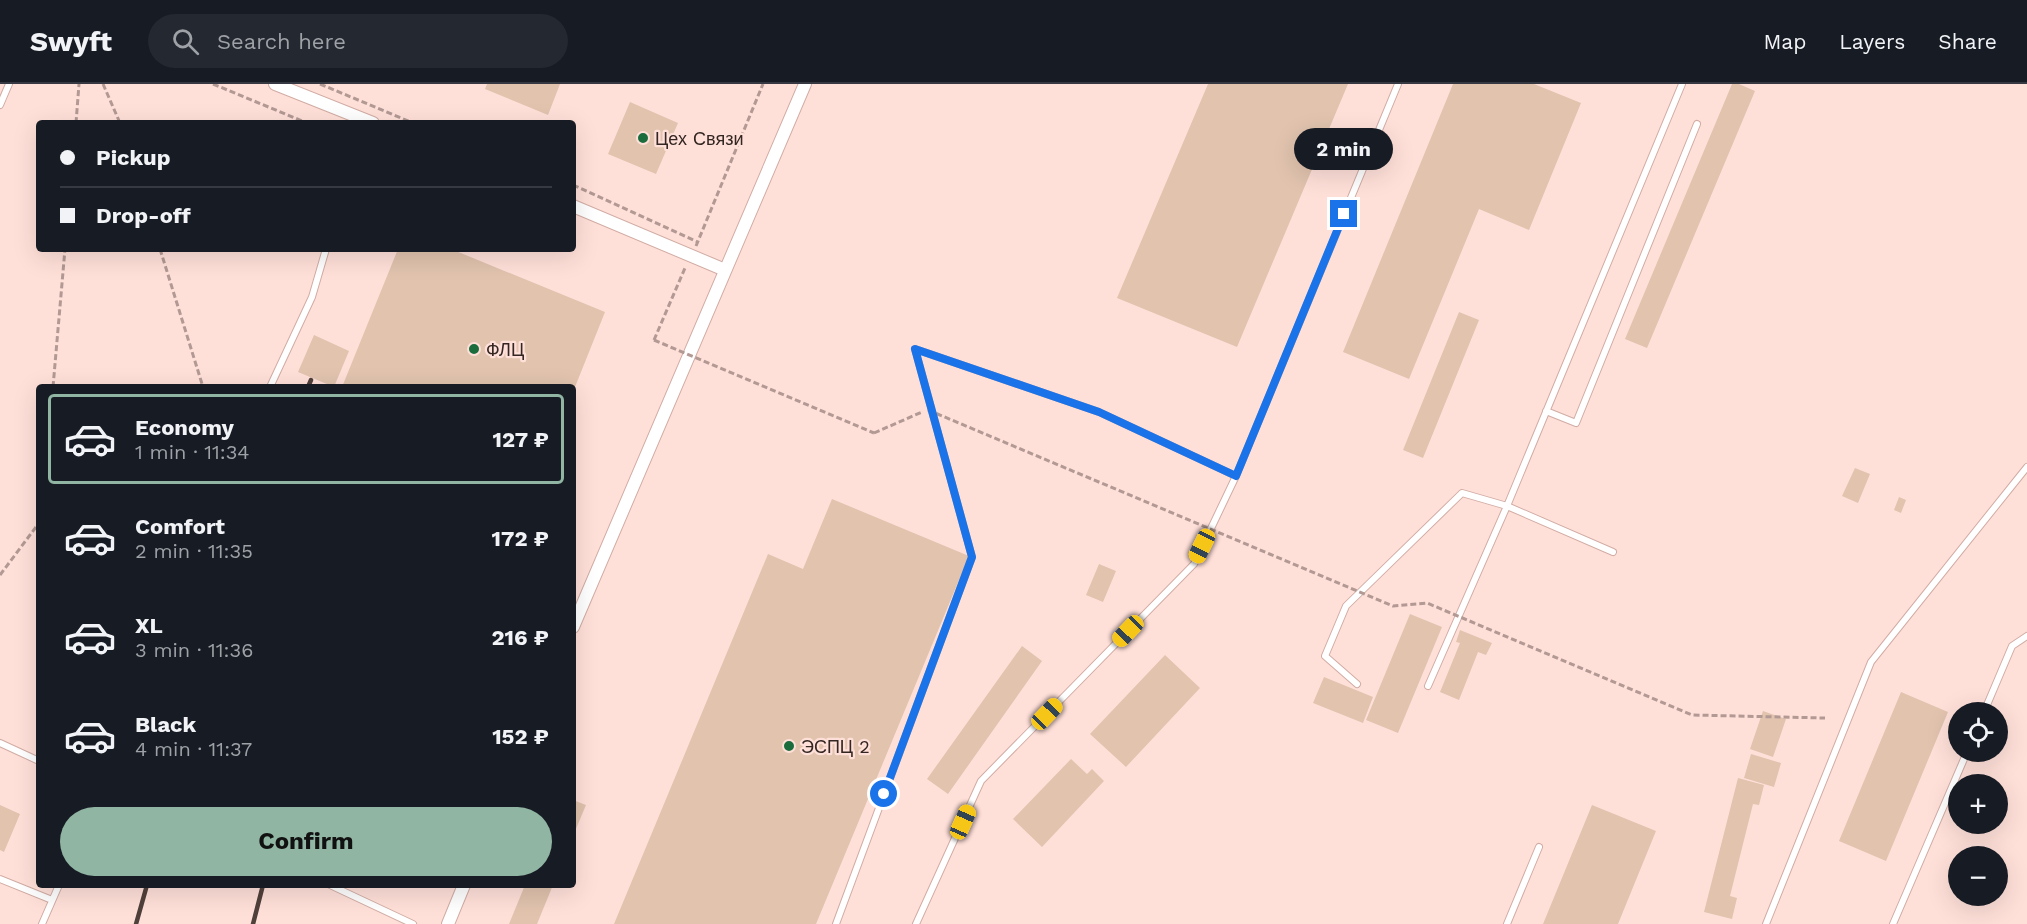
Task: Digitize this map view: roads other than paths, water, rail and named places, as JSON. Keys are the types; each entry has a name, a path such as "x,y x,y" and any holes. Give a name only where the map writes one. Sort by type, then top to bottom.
{"street":[{"path":"275,84 360,120"},
{"path":"576,620 805,84"},
{"path":"576,207 725,270"},
{"path":"448,924 463,888"}],"lane":[{"path":"0,105 9,84"},
{"path":"916,924 981,781 1194,564 1236,476 1398,84"},
{"path":"1428,686 1507,506 1682,84"},
{"path":"1546,411 1576,423 1697,124"},
{"path":"271,384 312,297 325,252"},
{"path":"836,924 972,557 915,349 1099,412 1236,476"},
{"path":"1766,924 1870,662 2027,467"},
{"path":"1357,684 1325,656 1346,606 1462,493 1507,506 1614,552"},
{"path":"1988,702 2012,646 2027,636"},
{"path":"0,742 36,760"},
{"path":"1893,924 1963,762"},
{"path":"1507,924 1539,847"},
{"path":"0,879 52,900"},
{"path":"42,924 57,888"},
{"path":"336,888 412,924"}],"railway":[{"path":"309,384 311,380"},
{"path":"136,924 146,888"},
{"path":"253,924 262,888"}],"place":[{"name":"Цех Связи","path":"643,138"},
{"name":"ФЛЦ","path":"474,349"},
{"name":"ЭСПЦ 2","path":"789,746"}]}
